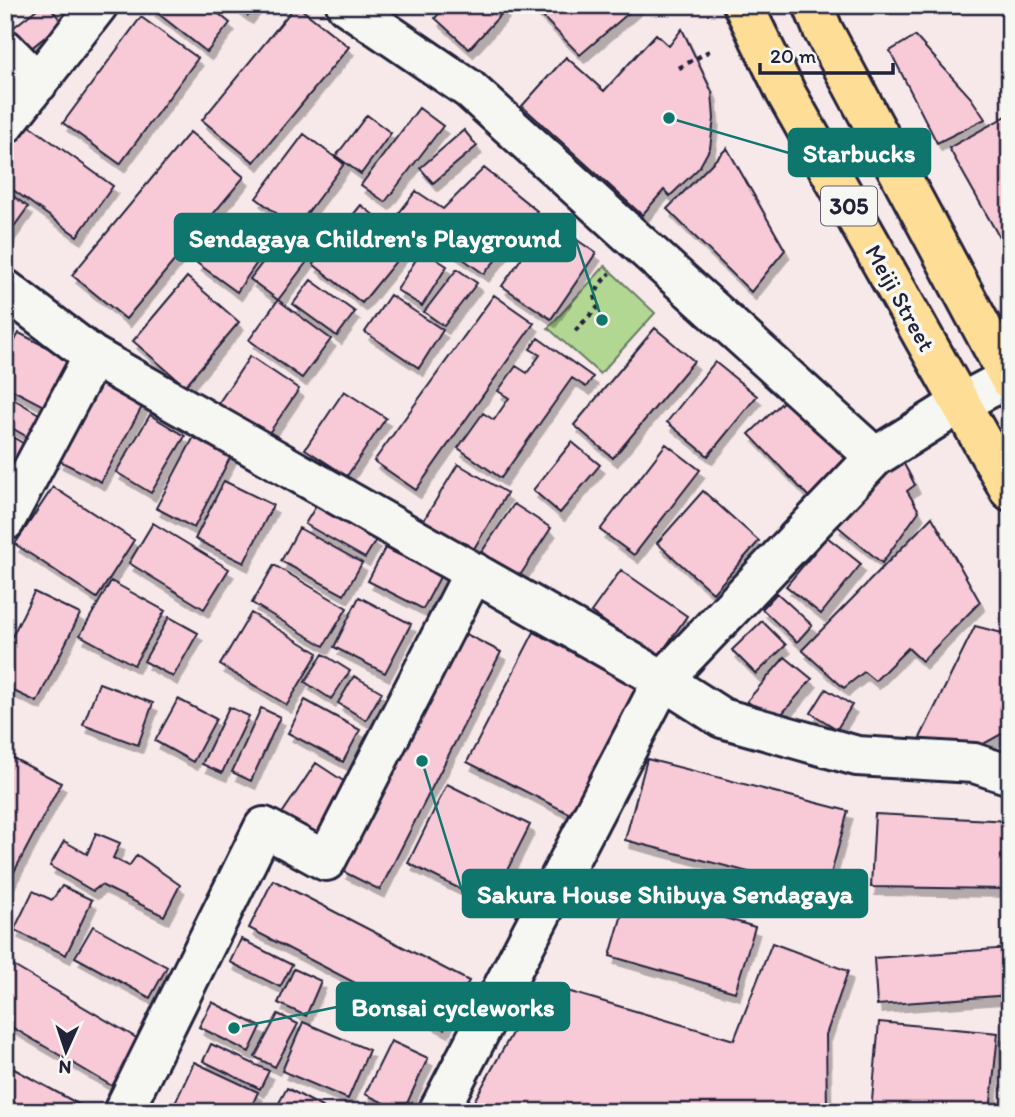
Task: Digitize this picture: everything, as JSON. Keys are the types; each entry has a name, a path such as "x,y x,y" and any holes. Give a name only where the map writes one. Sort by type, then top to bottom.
{"main road":[{"name":"Meiji Street","path":"743,5 794,107 961,403"},
{"name":"305","path":"813,5 823,30 1009,379"},
{"name":"305","path":"961,403 1010,491"}],"street":[{"path":"5,124 98,5"},
{"path":"346,5 469,89 875,457"},
{"path":"5,49 38,83"},
{"path":"5,289 93,356 663,680 722,718 857,756 974,763 1010,775"},
{"path":"5,521 93,356"},
{"path":"438,1112 663,680 875,457 961,403 1009,379"},
{"path":"123,1112 264,827 326,861 474,572"}],"path":[{"path":"678,68 711,50"},
{"path":"575,331 598,307 595,295 600,284 639,243"}],"green space":[{"path":"605,266 655,313 600,374 548,328"}],"building":[{"path":"42,5 48,5 63,23 26,52 9,31"},
{"path":"153,5 208,5 230,23 207,52 151,8"},
{"path":"233,5 257,5 248,16"},
{"path":"296,5 349,47 254,162 202,120"},
{"path":"447,5 498,5 504,11 469,49 435,18"},
{"path":"531,5 638,5 580,55"},
{"path":"141,17 198,58 120,164 63,123"},
{"path":"682,29 712,92 714,119 710,148 699,168 670,196 664,190 642,215 522,106 566,57 604,91 656,34 669,46"},
{"path":"915,36 971,98 985,119 937,143 890,51"},
{"path":"419,108 443,126 385,202 361,185"},
{"path":"1010,114 1010,256 949,148"},
{"path":"367,115 391,133 361,174 336,156"},
{"path":"23,121 113,186 77,236 5,184 5,145"},
{"path":"464,130 477,146 433,183 420,168"},
{"path":"190,132 244,177 126,319 72,275"},
{"path":"304,134 344,164 296,228 256,198"},
{"path":"727,148 785,250 751,292 667,209"},
{"path":"484,168 537,211 484,274 399,213 416,191 443,209"},
{"path":"5,190 28,207 5,239"},
{"path":"361,205 410,244 362,303 313,264"},
{"path":"229,217 269,245 237,292 197,263"},
{"path":"548,220 596,253 551,319 502,286"},
{"path":"284,234 312,255 278,300 250,279"},
{"path":"422,250 447,266 422,306 397,290"},
{"path":"457,269 477,283 444,326 424,312"},
{"path":"187,277 239,322 185,386 133,341"},
{"path":"311,280 355,312 337,336 293,304"},
{"path":"390,295 443,330 419,368 365,332"},
{"path":"494,295 534,323 416,490 374,461"},
{"path":"278,300 331,339 302,378 249,340"},
{"path":"655,328 694,361 613,458 574,425"},
{"path":"19,333 76,362 51,410 5,386 5,358"},
{"path":"538,338 593,377 586,387 572,378 501,478 458,448 483,413 494,420 509,398 498,391 516,366 527,373 540,355 530,349"},
{"path":"250,356 299,389 267,436 218,404"},
{"path":"715,362 757,396 708,456 667,422"},
{"path":"101,381 143,405 101,482 58,460"},
{"path":"344,391 386,418 347,476 305,449"},
{"path":"5,394 44,417 31,439 5,424"},
{"path":"787,398 847,460 809,497 749,434"},
{"path":"150,415 185,436 151,493 116,472"},
{"path":"196,433 233,452 194,528 156,508"},
{"path":"11,436 31,448 13,479 5,474 5,446"},
{"path":"572,442 600,465 560,513 533,490"},
{"path":"666,444 700,470 634,555 600,530"},
{"path":"903,462 915,485 907,491 919,511 882,563 836,525 887,473"},
{"path":"458,464 507,493 472,552 422,523"},
{"path":"224,481 273,505 244,563 195,539"},
{"path":"53,487 134,540 97,598 15,544"},
{"path":"703,491 759,541 713,593 657,543"},
{"path":"514,504 551,528 519,577 481,553"},
{"path":"316,506 376,540 365,558 305,524"},
{"path":"932,517 980,602 922,661 908,648 875,681 864,672 844,688 802,650"},
{"path":"153,523 229,569 204,609 129,563"},
{"path":"299,528 362,563 344,595 281,561"},
{"path":"827,537 861,564 821,614 786,586"},
{"path":"385,548 441,575 423,609 368,581"},
{"path":"274,565 347,608 324,646 252,603"},
{"path":"621,570 687,616 657,659 591,612"},
{"path":"111,581 165,611 134,665 80,635"},
{"path":"34,592 80,614 37,702 5,687 5,651"},
{"path":"777,593 812,625 797,642 762,609"},
{"path":"359,597 411,624 385,673 334,647"},
{"path":"251,613 318,653 287,705 220,665"},
{"path":"169,617 198,633 173,677 144,661"},
{"path":"762,621 786,645 756,674 732,650"},
{"path":"975,626 1010,635 1010,724 1007,731 978,747 918,742"},
{"path":"534,632 641,686 574,816 467,762"},
{"path":"464,633 501,652 380,890 342,871"},
{"path":"323,654 350,671 331,699 305,682"},
{"path":"785,657 812,679 774,723 747,701"},
{"path":"354,676 382,692 366,720 338,703"},
{"path":"99,683 153,703 138,745 83,725"},
{"path":"826,689 852,705 837,729 811,713"},
{"path":"178,699 216,719 193,762 155,741"},
{"path":"305,700 360,730 343,762 288,733"},
{"path":"229,707 249,716 222,773 202,764"},
{"path":"261,708 280,717 251,781 232,772"},
{"path":"5,754 61,783 5,889"},
{"path":"647,759 848,811 826,892 625,840"},
{"path":"316,763 351,786 311,848 275,824"},
{"path":"447,784 530,825 490,904 408,863"},
{"path":"875,814 1010,821 1010,880 1004,889 871,887"},
{"path":"96,833 120,843 113,858 129,866 137,855 180,885 164,916 101,885 93,891 50,866 64,841 87,854"},
{"path":"273,880 469,981 444,1029 249,928"},
{"path":"62,886 92,900 66,955 14,930 33,891 52,900"},
{"path":"629,890 755,927 735,992 610,956"},
{"path":"93,926 167,967 150,998 75,957"},
{"path":"241,939 292,965 280,987 230,962"},
{"path":"772,943 848,971 826,1035 827,1112 468,1112 540,983 734,1040"},
{"path":"1010,948 1010,995 877,1005 874,958"},
{"path":"5,961 140,1040 112,1086 5,1023"},
{"path":"294,969 321,981 306,1016 278,1003"},
{"path":"212,1002 261,1027 249,1052 199,1027"},
{"path":"278,1014 298,1024 275,1067 255,1057"},
{"path":"303,1022 369,1050 348,1099 282,1071"},
{"path":"879,1022 998,1033 990,1112 871,1112"},
{"path":"391,1041 428,1058 403,1112 365,1094"},
{"path":"211,1044 269,1071 260,1089 203,1061"},
{"path":"194,1062 258,1092 249,1112 171,1112"},
{"path":"5,1064 93,1112 5,1112"},
{"path":"287,1088 331,1112 274,1112"}],"place":[{"name":"Starbucks","path":"669,118"},
{"name":"Sendagaya Children's Playground","path":"602,320"},
{"name":"Sakura House Shibuya Sendagaya","path":"422,761"},
{"name":"Bonsai cycleworks","path":"234,1028"}]}
